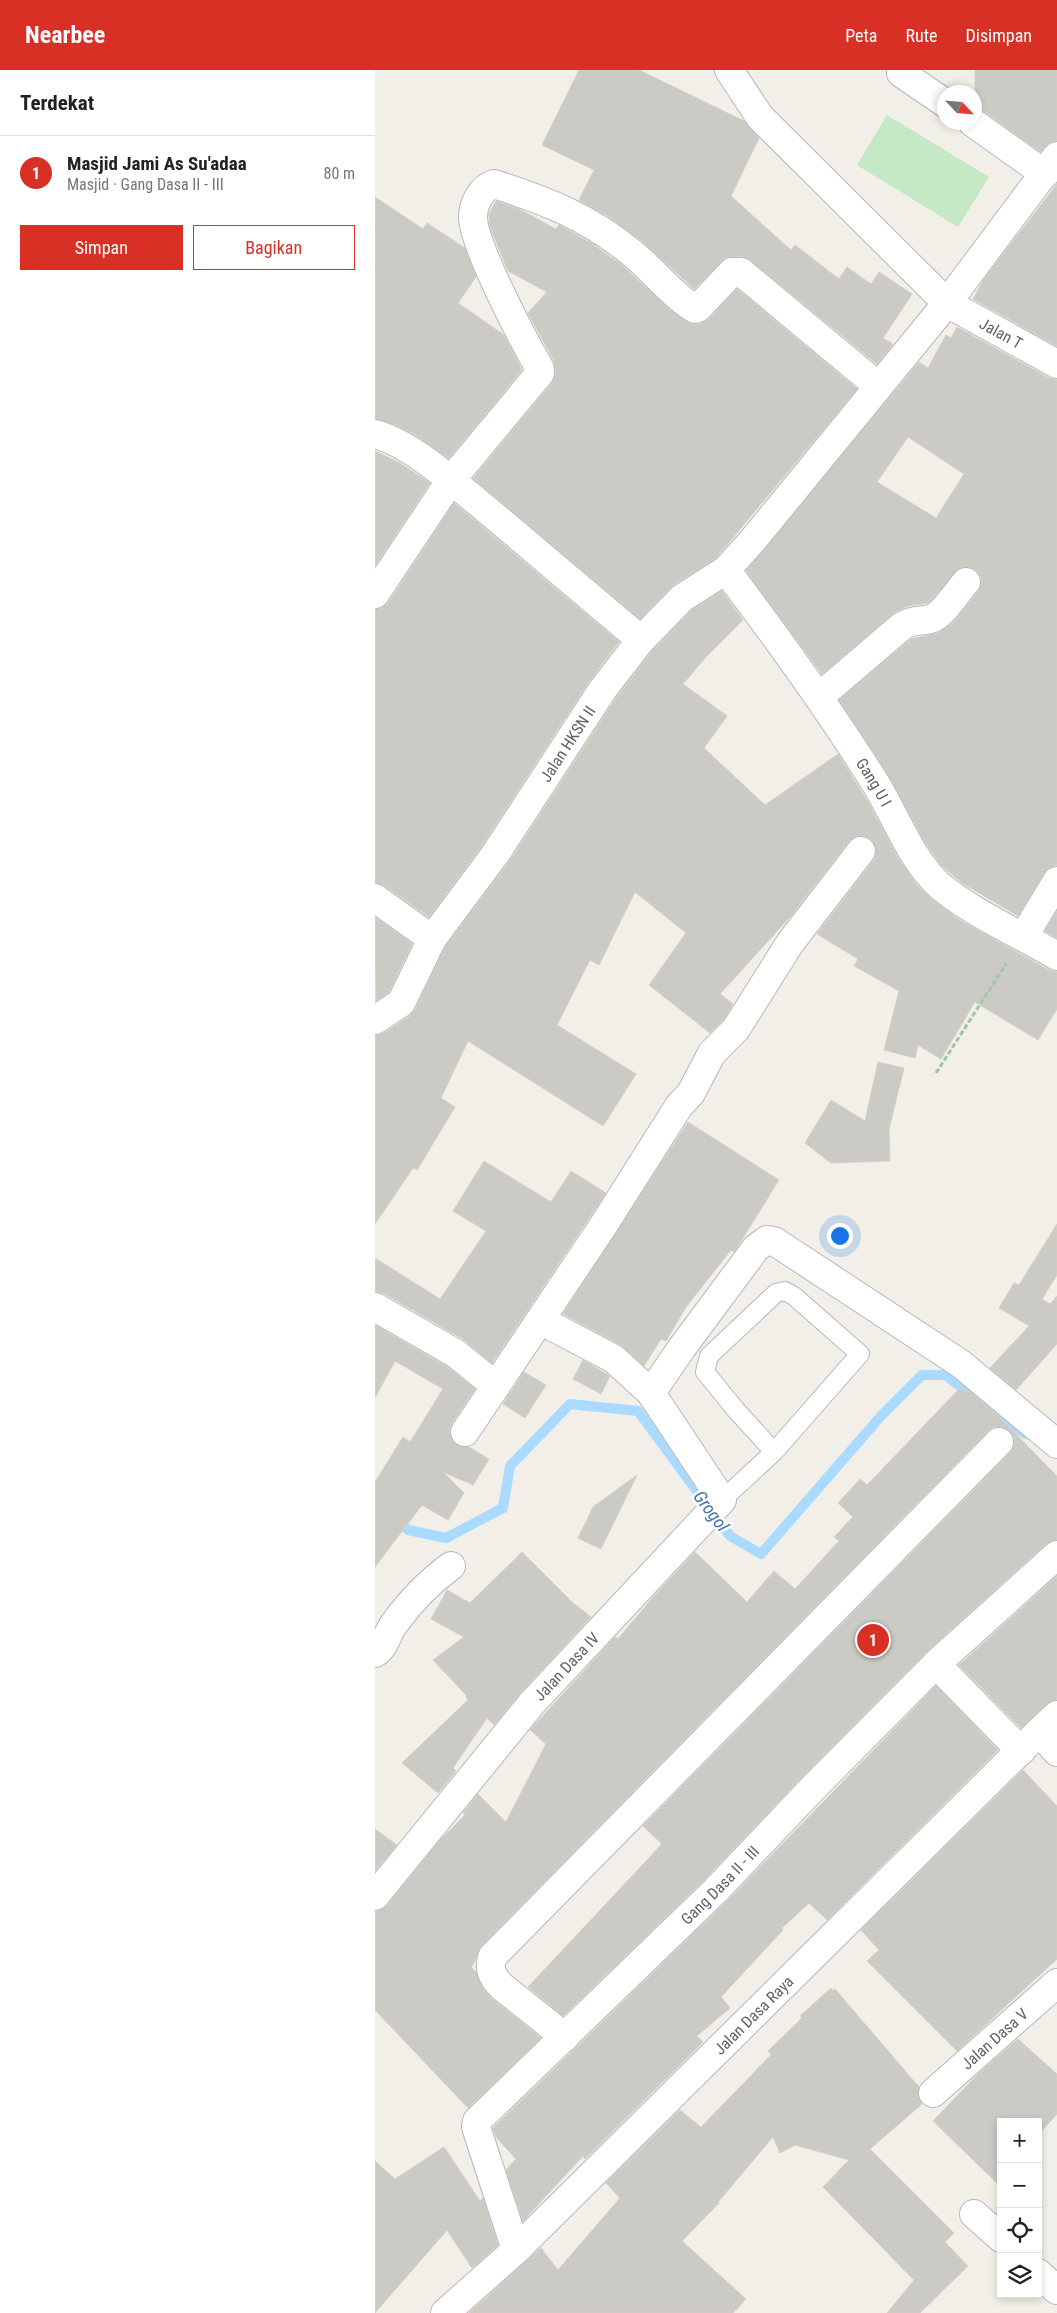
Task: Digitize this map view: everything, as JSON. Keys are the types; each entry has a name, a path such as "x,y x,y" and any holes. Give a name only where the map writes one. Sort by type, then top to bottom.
{"street":[{"name":"Jalan T","path":"729,70 760,117 947,303 1057,364"},
{"path":"900,71 937,97"},
{"path":"982,127 1051,165"},
{"name":"Jalan HKSN II","path":"375,1020 401,1003 432,939 496,853 603,689 641,640 682,598 726,570 753,540 947,303 1051,165"},
{"path":"375,594 451,480 540,373 488,263 475,230 473,217 482,190 494,184 557,205 610,236 634,254 695,309 699,308 732,272 741,272 878,386"},
{"path":"375,434 385,436 405,447 451,480 641,640"},
{"name":"Gang U I","path":"726,570 802,670 875,782 922,866 939,885 958,900 1057,956"},
{"path":"819,697 902,626 914,619 927,620 937,616 966,582"},
{"path":"465,1432 603,1226 679,1106 691,1093 712,1053 736,1029 790,943 861,851"},
{"path":"1024,936 1057,881"},
{"path":"375,898 432,939"},
{"path":"651,1393 681,1349 756,1248 767,1240 774,1242 824,1273 961,1364 1057,1444"},
{"path":"375,1307 455,1353 496,1386"},
{"path":"540,1320 614,1359 651,1393 720,1502"},
{"path":"565,2037 492,1976 491,1965 493,1957 999,1442"},
{"name":"Jalan Dasa IV","path":"375,1896 532,1703 720,1502"},
{"name":"Gang Dasa II - III","path":"516,2250 476,2123 716,1890 812,1789 936,1664 1057,1555"},
{"path":"375,1653 379,1651 393,1625 433,1579 451,1566"},
{"path":"936,1664 1039,1733 1057,1752"},
{"name":"Jalan Dasa Raya","path":"445,2313 516,2250 1039,1733"},
{"name":"Jalan Dasa V","path":"933,2093 1057,1983"},
{"path":"975,2214 997,2234"},
{"path":"1042,2277 1057,2290"}],"lane":[{"name":"Jalan Dasa IV","path":"720,1502 774,1452 860,1354 785,1291 776,1293 709,1356 705,1372 774,1452"}],"path":[{"path":"936,1073 1024,936"}],"green space":[{"path":"887,115 989,177 958,227 857,165"}],"building":[{"path":"579,70 639,70 744,121 759,138 731,196 791,250 795,245 839,279 847,267 871,284 879,272 912,294 883,338 893,344 877,364 750,260 741,256 725,258 694,289 642,241 608,216 579,200 594,170 542,145"},
{"path":"975,70 1057,70 1057,141 1050,142 1041,152 982,110 982,85 975,85"},
{"path":"1057,184 1057,346 973,299 984,279"},
{"path":"375,197 423,229 427,223 465,248 476,277 458,303 504,335 522,370 449,458 414,434 396,425 375,419"},
{"path":"496,201 519,209 556,229 559,225 591,243 622,265 669,309 693,324 700,324 709,319 737,289 857,389 716,558 673,585 640,619 473,478 552,383 556,373 554,361 528,313 547,292 508,271 490,227 489,214"},
{"path":"957,327 1049,378 1057,380 1057,865 1049,868 1044,873 1018,916 962,883 941,865 925,842 887,773 839,700 911,639 938,633 952,624 978,592 981,585 981,577 976,570 969,567 960,568 928,603 908,606 895,612 822,674 746,571 919,362 928,368 946,335 951,338","holes":["908,437 964,474 936,518 877,482"]},
{"path":"375,451 398,462 430,483 375,566"},
{"path":"454,503 619,642 590,680 483,844 429,917 384,885 375,883 375,609 382,608 388,603"},
{"path":"722,591 743,620 705,658 683,684 727,716 704,748 765,805 838,754 868,802 898,858 917,885 930,898 958,919 1049,970 1057,972 1057,1009 1038,1040 975,1002 941,1059 918,1045 915,1058 884,1050 899,991 854,966 858,959 817,934 874,860 876,853 875,845 871,839 864,836 856,836 849,841 790,917 720,994 733,1004 724,1019 710,1033 649,985 686,933 635,892 599,965 590,960 557,1025 636,1074 603,1126 468,1041 441,1098 455,1107 417,1170 413,1168 375,1224 375,1035 384,1033 410,1016 415,1010 445,947 509,862 616,698 653,650 692,610"},
{"path":"1057,911 1057,938 1045,931"},
{"path":"375,917 412,944 389,992 376,1001"},
{"path":"878,1062 904,1068 889,1129 890,1161 831,1163 805,1143 831,1100 865,1121"},
{"path":"688,1122 779,1180 734,1252 731,1250 686,1307 666,1341 661,1339 644,1366 621,1345 563,1314"},
{"path":"484,1161 551,1202 571,1171 606,1193 492,1363 463,1339 383,1293 375,1291 375,1258 440,1299 486,1231 453,1211"},
{"path":"1057,1224 1057,1275 1042,1299 1050,1304 1057,1296 1057,1344 1016,1390 990,1368 1029,1326 999,1308 1014,1283 1019,1285"},
{"path":"375,1325 446,1366 475,1389 449,1430 451,1438 457,1445 469,1447 489,1459 473,1485 443,1472 464,1493 448,1520 422,1505 375,1567 375,1482 403,1437 410,1442 443,1389 395,1361 375,1398"},
{"path":"583,1360 610,1376 601,1394 573,1379"},
{"path":"524,1372 546,1385 525,1418 503,1404"},
{"path":"960,1388 967,1393 969,1391 995,1413 1057,1476 1057,1540 1047,1543 925,1653 801,1778 705,1879 563,2016 528,1987 662,1844 643,1826 1010,1453 1014,1445 1014,1437 1010,1431 1002,1427 994,1427 481,1946 471,1967 476,1972 482,1987 491,1998 541,2038 468,2108 375,2010 375,1911 387,1906 440,1840 465,1815 463,1813 478,1794 506,1822 546,1744 530,1730 615,1637 618,1639 654,1596 695,1552 747,1602 774,1571 795,1589 839,1541 834,1537 853,1517 838,1503 860,1479 867,1485"},
{"path":"637,1475 601,1549 578,1538 593,1507"},
{"path":"522,1552 572,1602 591,1617 521,1692 494,1725 487,1718 453,1768 456,1771 438,1793 402,1763 468,1700 467,1696 433,1660 464,1637 431,1619 447,1590 470,1603"},
{"path":"1057,1576 1057,1699 1046,1704 1021,1728 959,1665"},
{"path":"936,1686 998,1750 827,1920 809,1903 782,1928 783,1930 721,1997 730,2008 697,2036 703,2042 585,2159 583,2156 523,2221 506,2170 516,2159 496,2137 493,2128 727,1901"},
{"path":"1023,1770 1057,1806 1057,1959 957,2051 867,1961 879,1950 861,1930"},
{"path":"375,1829 397,1845 375,1871"},
{"path":"831,1988 833,1991 835,1989 919,2087 918,2096 922,2104 870,2149 954,2233 945,2242 968,2266 920,2313 887,2313 914,2280 823,2187 849,2160 795,2145 780,2153 773,2137 719,2203 682,2241 746,2299 733,2313 469,2313 541,2248 558,2270 620,2198 606,2183 680,2110 701,2127 771,2055 768,2051 802,2018 800,2016"},
{"path":"1018,2039 1057,2074 1057,2114 1042,2131 1042,2118 997,2118 997,2183 933,2121 979,2073"},
{"path":"444,2147 480,2201 483,2198 498,2245 472,2268 447,2230 375,2313 375,2161 395,2179"}],"waterway":[{"name":"Grogol","path":"397,1519 408,1530 446,1538 503,1508 510,1466 570,1404 638,1411 730,1536 761,1554 881,1416 922,1375 945,1375 1025,1434"}],"place":[{"name":"Masjid Jami As Su'adaa","path":"873,1640"}]}
